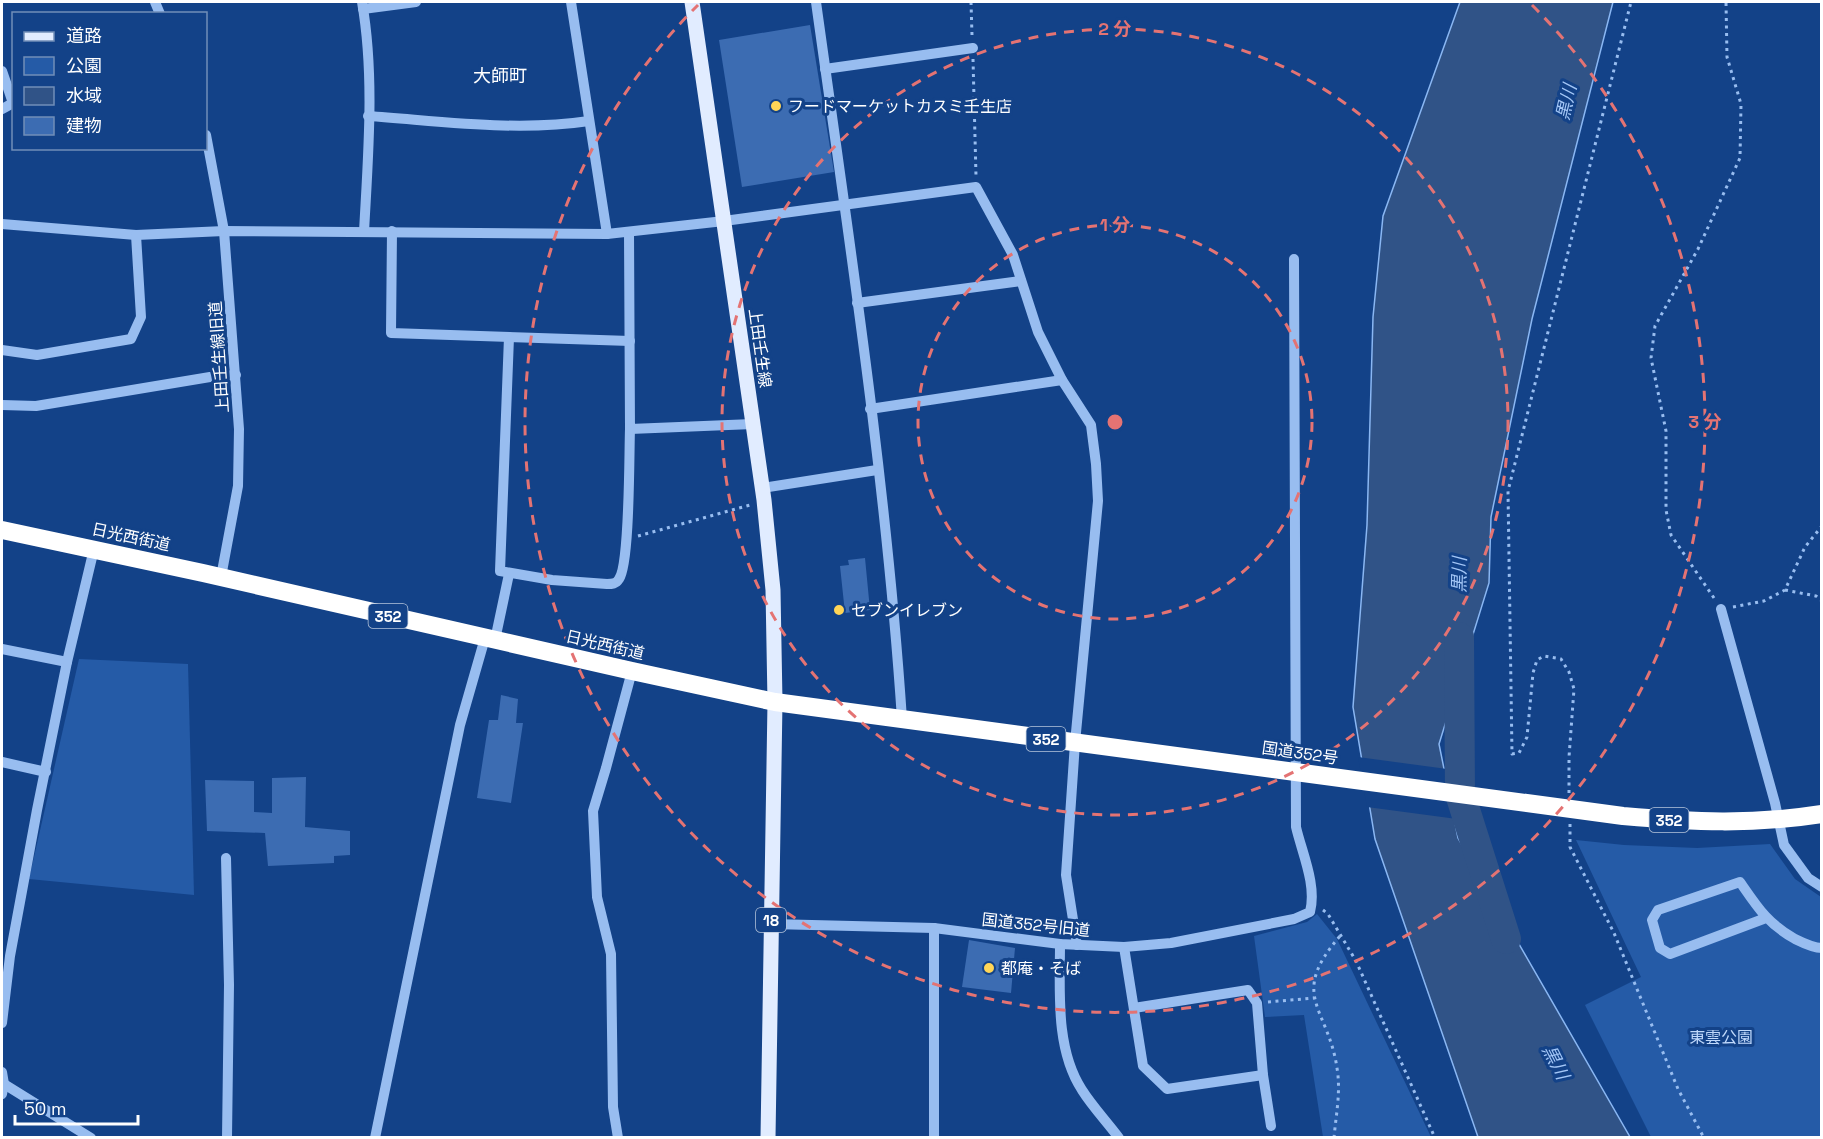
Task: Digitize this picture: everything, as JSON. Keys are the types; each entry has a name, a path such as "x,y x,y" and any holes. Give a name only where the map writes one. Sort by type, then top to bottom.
{"highway":[{"name":"日光西街道","path":"2,530 775,702"},
{"name":"国道352号","path":"775,702 1565,808 1704,822 1778,821 1821,814"}],"main road":[{"name":"上田壬生線","path":"692,2 763,494 773,590 775,702"},
{"name":"18","path":"768,1137 775,702"}],"street":[{"path":"364,232 368,56 363,5 416,2"},
{"path":"572,2 607,234"},
{"path":"816,2 878,470 894,614 902,719"},
{"path":"825,69 973,48"},
{"path":"2,71 12,98"},
{"path":"368,116 520,126 557,126 589,121"},
{"name":"上田壬生線旧道","path":"207,140 224,231 239,429 238,486 221,578"},
{"path":"2,224 136,235 224,231 607,234 724,221 976,187 1013,255 1038,332 1062,380 1091,425 1098,501 1075,742 1066,875 1077,945"},
{"path":"392,231 391,333 630,341"},
{"path":"509,337 500,571 552,580 614,584 622,574 627,536 630,429 629,232"},
{"path":"2,350 37,355 130,339 141,317 136,235"},
{"path":"1294,260 1296,826 1313,902"},
{"path":"857,303 1021,281"},
{"path":"2,405 36,406 210,377 236,375"},
{"path":"870,410 1062,380"},
{"path":"630,429 753,424"},
{"path":"763,494 878,470"},
{"path":"2,1023 5,955 94,549"},
{"path":"375,1137 460,724 490,639 509,574"},
{"path":"1721,609 1785,845 1808,878 1821,888"},
{"path":"2,649 68,662"},
{"path":"618,1137 613,1107 611,954 597,897 593,811 632,671"},
{"path":"2,762 46,772"},
{"path":"226,858 229,985 227,1137"},
{"path":"1766,918 1670,954 1660,948 1652,920 1658,910 1740,882 1776,928 1801,942 1821,948"},
{"name":"国道352号旧道","path":"771,924 934,928 1060,944 1124,947 1171,943 1294,919 1310,912 1313,902"},
{"path":"934,928 934,1137"},
{"path":"1060,944 1060,1013 1066,1049 1080,1088 1119,1137"},
{"path":"1124,947 1143,1066 1167,1089 1263,1075"},
{"path":"1134,1008 1248,990 1257,1003 1263,1075 1271,1126"},
{"path":"2,1072 3,1089 91,1137"}],"path":[{"path":"971,2 976,109 976,187"},
{"path":"1631,2 1508,491 1512,754 1519,753 1527,736 1533,673 1537,660 1544,656 1561,659 1569,672 1574,689 1565,808 1570,847 1614,933 1678,1089 1704,1137"},
{"path":"1726,2 1727,57 1741,104 1740,158 1698,249 1655,326 1651,358 1666,431 1666,510 1671,535 1721,609 1764,602 1785,590 1805,547 1821,526"},
{"path":"627,536 642,536 763,494"},
{"path":"1785,590 1816,596 1821,601"},
{"path":"1313,902 1328,914 1356,961 1435,1137"},
{"path":"1334,1137 1340,1090 1337,1068 1333,1046 1314,998 1316,973 1324,955 1340,936"},
{"path":"1257,1003 1314,998"}],"green space":[{"path":"79,659 188,664 194,895 29,879"},
{"name":"東雲公園","path":"1576,840 1624,845 1697,848 1770,844 1795,879 1821,897 1821,1137 1651,1137 1585,1005 1641,977"},
{"path":"1317,914 1337,939 1431,1137 1323,1137 1304,1015 1265,1017 1254,936 1307,922"}],"water":[{"path":"1460,2 1613,2 1532,319 1491,517 1489,583 1439,744 1458,838 1630,1137 1478,1137 1375,839 1353,707 1367,525 1373,317 1383,216"}],"pier":[{"path":"1358,757 1447,769 1457,819 1367,807"}],"building":[{"name":"フードマーケットカスミ壬生店","path":"810,25 834,172 742,187 719,40"},
{"path":"865,558 870,610 845,613 840,566 849,565 848,560"},
{"path":"501,695 518,699 516,723 523,723 511,803 477,798 489,720 498,720"},
{"path":"306,777 305,827 350,831 350,855 334,856 334,863 268,866 265,833 207,831 205,780 254,781 254,812 272,813 272,778"},
{"name":"都庵・そば","path":"969,940 1015,948 1011,993 962,987"}],"waterway":[{"name":"黒川","path":"1459,637 1460,794 1506,939"}],"place":[{"name":"フードマーケットカスミ壬生店","path":"776,106"},
{"name":"セブンイレブン","path":"839,610"},
{"name":"都庵・そば","path":"989,968"}],"district":[{"name":"大師町","path":"500,75"}]}
